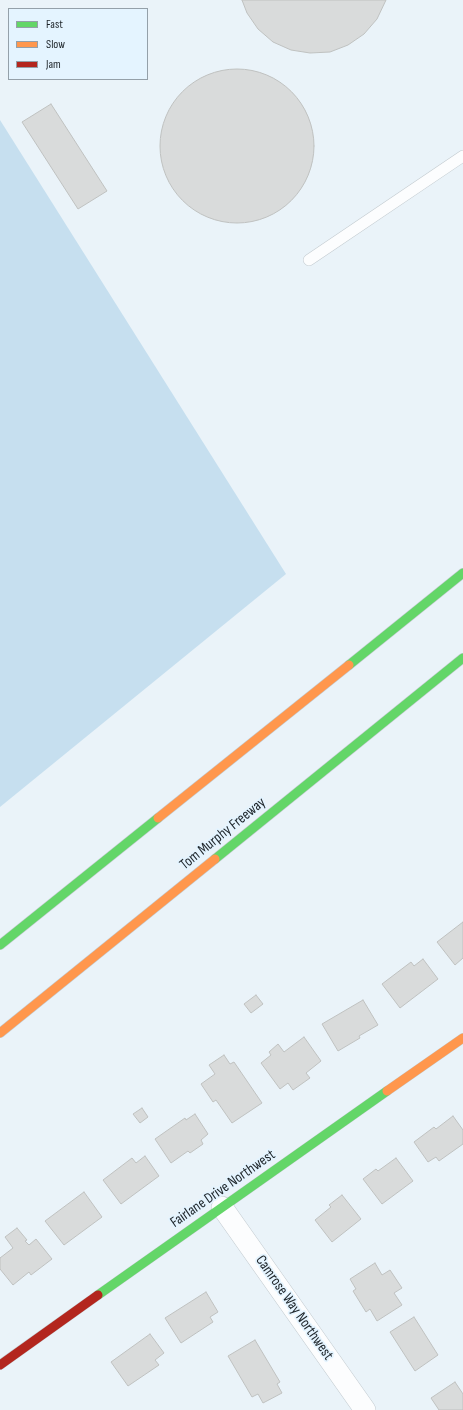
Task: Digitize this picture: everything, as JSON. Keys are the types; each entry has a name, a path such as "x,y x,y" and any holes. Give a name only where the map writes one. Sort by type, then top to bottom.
{"main road":[{"path":"0,945 463,573"},
{"name":"Tom Murphy Freeway","path":"0,1033 463,658"},
{"name":"Fairlane Drive Northwest","path":"0,1365 463,1038"}],"street":[{"name":"Camrose Way Northwest","path":"222,1207 365,1410"}],"lane":[{"path":"309,260 463,156"}],"shaded area":[{"path":"0,120 286,574 0,807"}],"building":[{"path":"242,0 386,0 377,19 364,34 348,45 330,52 310,53 291,50 273,42 258,29 247,13"},
{"path":"229,69 245,69 259,72 273,78 280,82 296,97 305,110 311,124 314,146 311,168 305,182 301,189 286,205 273,214 259,220 245,223 229,223 215,220 194,210 173,189 163,168 160,154 160,138 163,124 173,103 194,82 215,72"},
{"path":"51,104 107,191 78,209 22,122"},
{"path":"463,922 463,958 455,965 437,942"},
{"path":"423,959 438,979 400,1008 382,984 411,962 414,966"},
{"path":"256,995 263,1004 251,1013 244,1004"},
{"path":"363,1000 378,1025 338,1051 322,1024"},
{"path":"304,1037 321,1061 306,1073 310,1078 293,1090 288,1083 280,1089 261,1063 271,1055 269,1052 278,1044 284,1052"},
{"path":"224,1055 230,1064 234,1062 262,1103 232,1123 216,1100 213,1102 201,1084 215,1074 209,1065"},
{"path":"142,1108 148,1117 140,1123 133,1114"},
{"path":"195,1114 208,1134 201,1140 203,1144 190,1153 188,1151 171,1163 155,1139 185,1118 186,1120"},
{"path":"453,1116 463,1130 463,1144 439,1161 436,1157 428,1162 414,1142 434,1127 436,1129"},
{"path":"145,1156 159,1176 121,1204 103,1180 132,1158 136,1163"},
{"path":"396,1158 413,1181 382,1204 363,1179 376,1169 378,1171"},
{"path":"84,1192 102,1217 64,1245 45,1221"},
{"path":"342,1195 361,1219 332,1242 315,1220 331,1207 329,1205"},
{"path":"17,1228 27,1240 25,1241 29,1245 36,1239 52,1259 31,1275 29,1272 13,1285 0,1269 0,1258 13,1248 5,1237"},
{"path":"375,1263 382,1275 390,1270 402,1288 394,1293 402,1305 377,1321 370,1309 366,1312 353,1291 356,1289 350,1279"},
{"path":"206,1292 218,1312 210,1317 213,1322 181,1343 165,1318"},
{"path":"414,1317 438,1355 415,1371 390,1332"},
{"path":"150,1334 164,1353 155,1360 159,1365 128,1386 111,1362"},
{"path":"255,1340 280,1382 277,1384 282,1393 263,1403 258,1394 252,1397 228,1356"},
{"path":"455,1382 463,1394 463,1410 439,1410 431,1398"}],"traffic: fast":[{"path":"349,665 463,573"},
{"path":"215,859 463,658"},
{"path":"0,945 158,818"},
{"path":"98,1295 387,1091"}],"traffic: slow":[{"path":"158,818 349,665"},
{"path":"0,1033 215,859"},
{"path":"387,1091 463,1038"}],"traffic: jam":[{"path":"0,1365 98,1295"}]}
